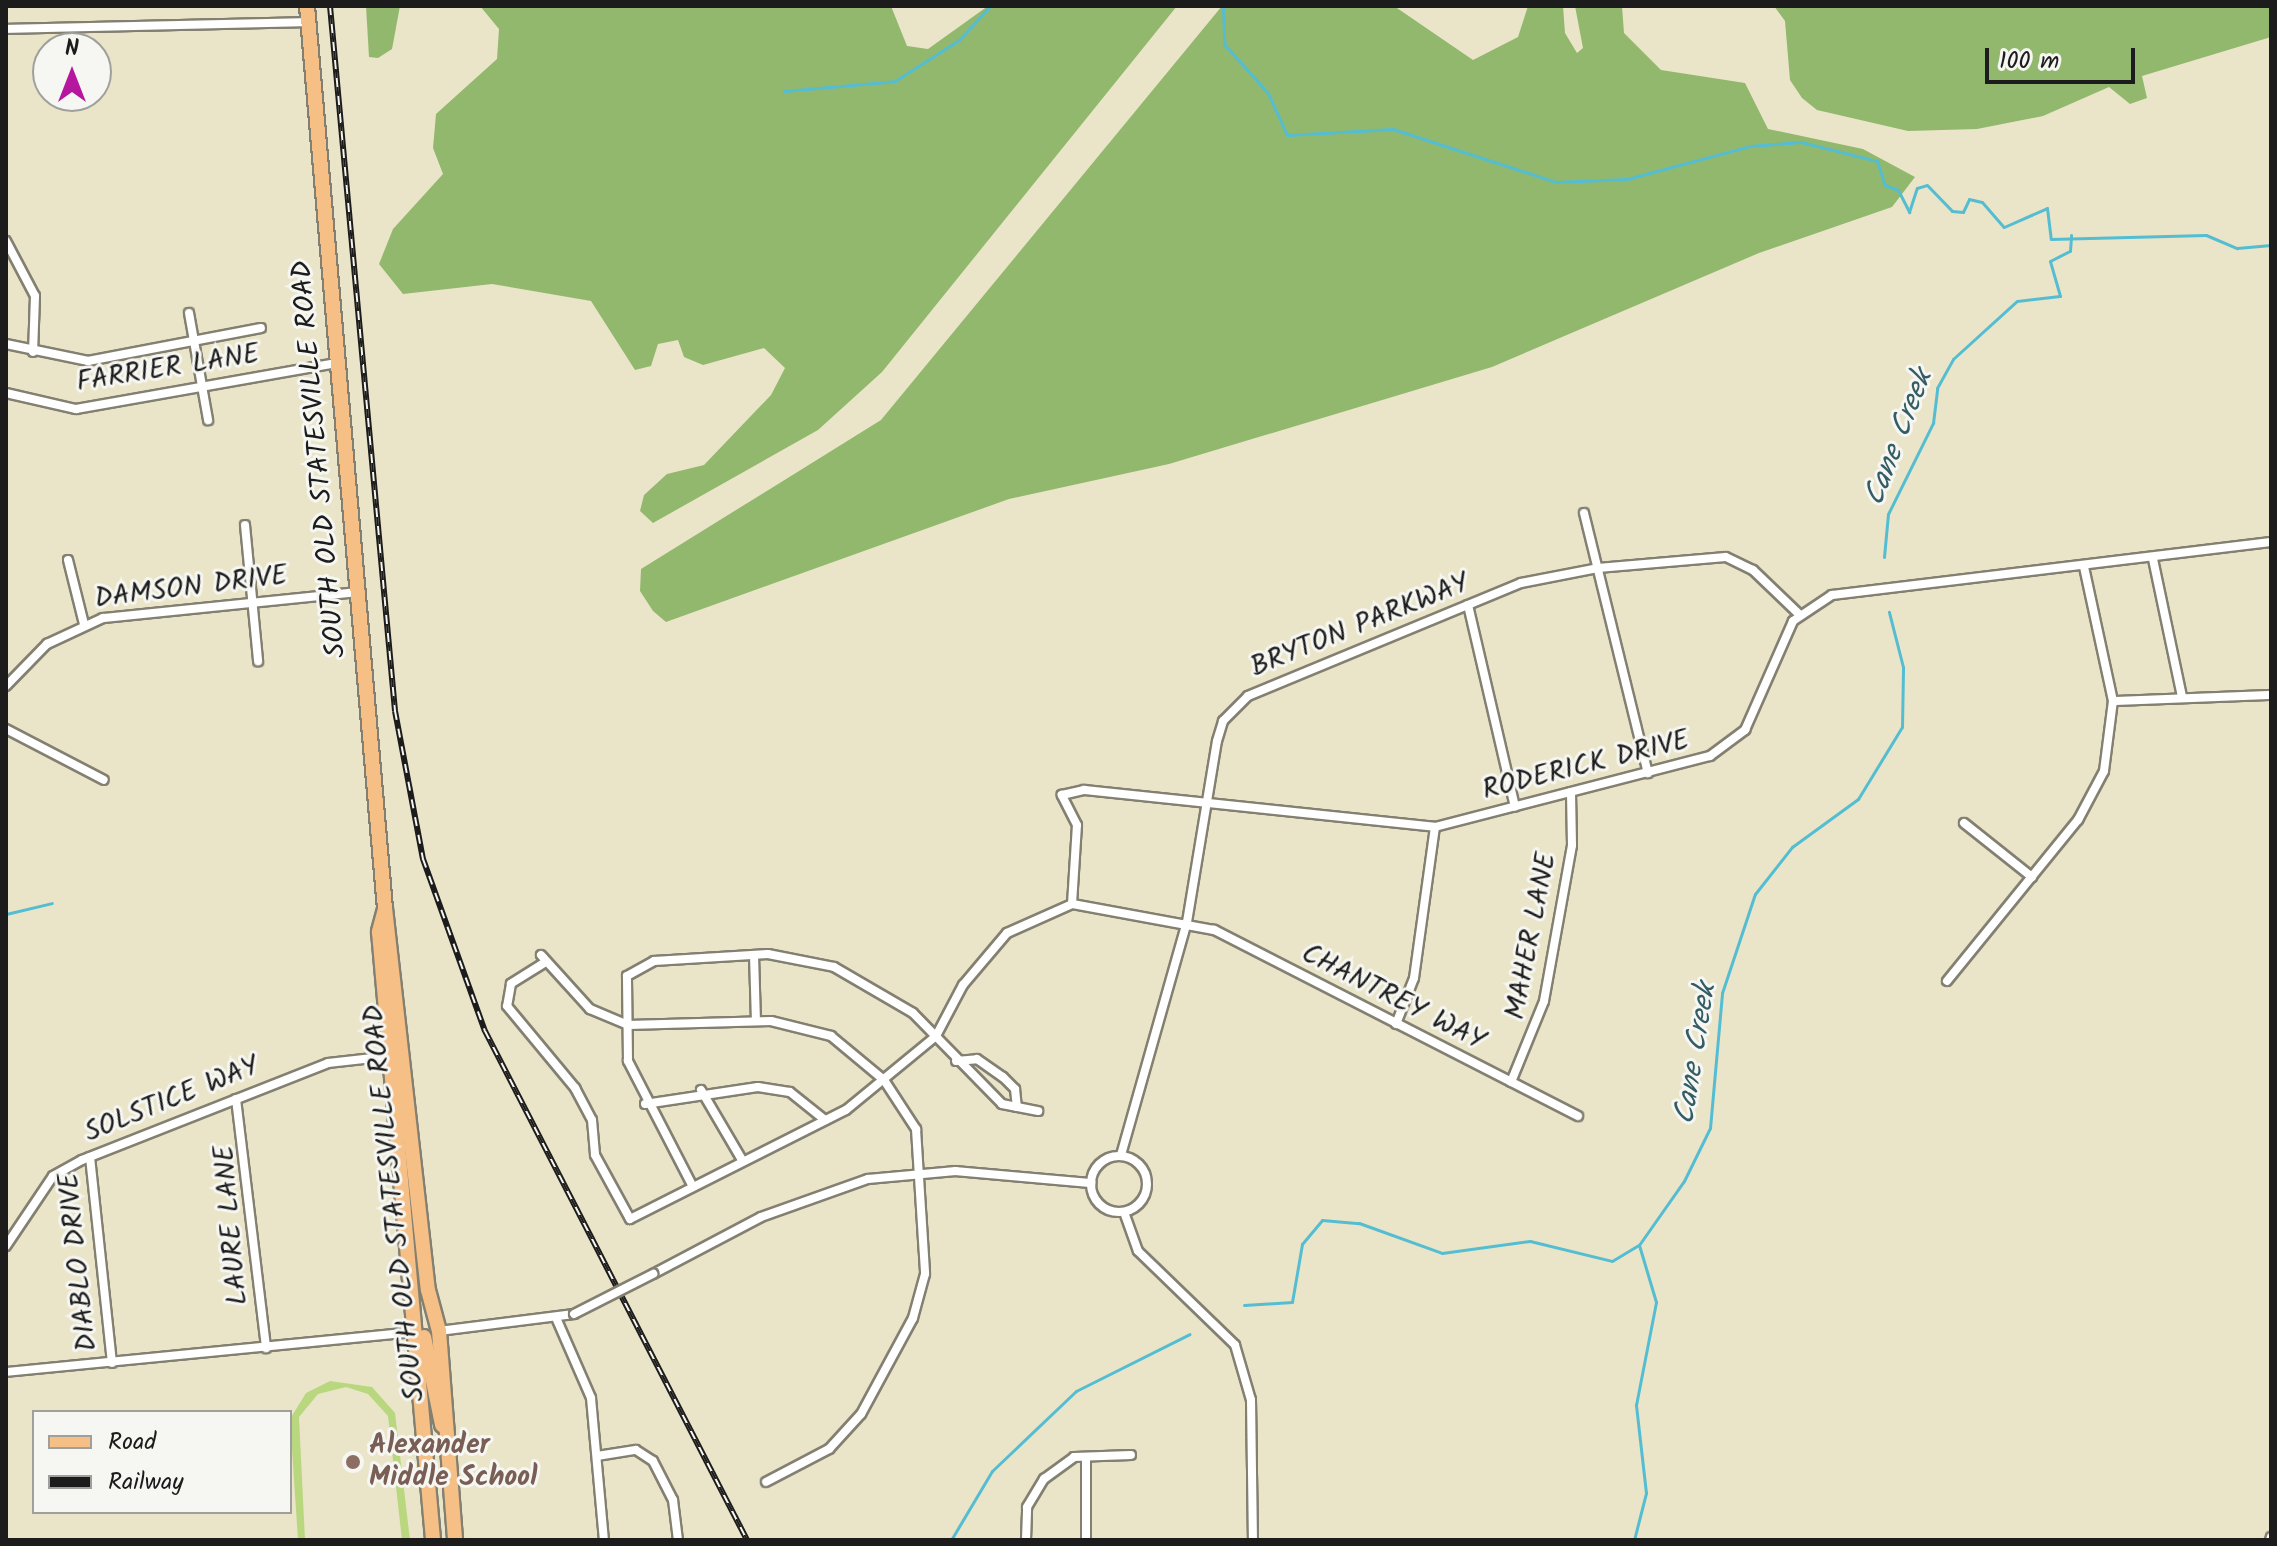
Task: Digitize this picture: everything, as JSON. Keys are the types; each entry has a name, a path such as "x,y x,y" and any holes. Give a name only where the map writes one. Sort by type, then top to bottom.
{"main road":[{"name":"SOUTH OLD STATESVILLE ROAD","path":"307,6 385,908 428,1290 439,1331 455,1540"},
{"name":"SOUTH OLD STATESVILLE ROAD","path":"385,908 379,932 418,1332 433,1540"},
{"path":"404,1200 425,1322 439,1331"},
{"path":"418,1332 428,1346 436,1413 447,1432"}],"street":[{"path":"6,29 308,22"},
{"path":"6,241 35,296 33,352"},
{"path":"189,313 208,420"},
{"path":"6,344 88,361 261,328"},
{"name":"FARRIER LANE","path":"6,393 76,409 338,363"},
{"path":"1584,513 1648,773"},
{"path":"245,525 258,661"},
{"path":"1800,615 1859,588 2084,567 2271,542"},
{"name":"BRYTON PARKWAY","path":"1121,1155 1187,922 1223,721 1248,696 1521,583 1596,568 1726,557 1753,570 1800,615"},
{"path":"2153,559 2182,697"},
{"path":"68,560 84,624"},
{"path":"1947,981 2032,877 2099,784 2113,701 2084,567"},
{"name":"DAMSON DRIVE","path":"6,686 37,652 84,624 357,592"},
{"path":"1468,605 1515,807"},
{"name":"RODERICK DRIVE","path":"1072,904 1077,825 1062,795 1084,790 1435,827 1710,756 1745,730 1784,633 1800,615"},
{"path":"2113,701 2271,695"},
{"path":"6,729 104,780"},
{"name":"MAHER LANE","path":"1511,1082 1544,1001 1572,845 1571,792"},
{"path":"1964,823 2032,877"},
{"path":"1396,1024 1414,978 1435,827"},
{"path":"766,1482 829,1449 861,1414 913,1318 925,1274 916,1129 884,1080 819,1031 756,1021 628,1025 590,1009 542,959 511,984 507,1006 575,1088 592,1120 595,1155 630,1219 825,1120 884,1080 936,1036 963,985 1007,933 1072,904"},
{"name":"CHANTREY WAY","path":"1072,904 1187,922 1578,1116"},
{"path":"754,955 756,1021"},
{"path":"692,1185 645,1104 628,1061 626,988 636,967 754,955 834,967 877,987 936,1036 977,1086 1017,1107 1038,1111"},
{"name":"SOLSTICE WAY","path":"6,1246 53,1176 90,1157 328,1063 391,1056"},
{"path":"956,1061 977,1059 1003,1077 1015,1089 1017,1107"},
{"path":"645,1104 701,1090 790,1092 825,1120"},
{"path":"701,1090 742,1160"},
{"name":"LAURE LANE","path":"236,1099 266,1348"},
{"path":"1121,1155 1138,1162 1147,1178 1145,1196 1124,1212 1098,1204 1091,1183 1098,1164 1121,1155"},
{"name":"DIABLO DRIVE","path":"90,1157 112,1363"},
{"path":"439,1331 557,1320 574,1314 815,1194 921,1172 1091,1183"},
{"path":"1124,1212 1138,1251 1235,1345 1251,1400 1253,1540"},
{"path":"557,1320 591,1398 604,1540"},
{"path":"6,1372 418,1332"},
{"path":"597,1456 636,1450 653,1461 673,1500 678,1540"},
{"path":"1026,1540 1027,1507 1044,1479 1086,1457 1131,1455"},
{"path":"1086,1457 1086,1540"}],"green space":[{"path":"366,6 400,6 392,49 378,58 369,57"},
{"path":"480,6 891,6 907,46 928,49 988,6 1177,6 882,372 818,430 653,523 640,511 644,495 667,474 704,465 771,395 785,368 764,348 703,365 684,357 678,340 658,344 651,366 635,370 591,301 492,284 403,294 379,264 393,229 443,174 433,148 436,114 497,59 499,29"},
{"path":"1222,6 1394,6 1473,60 1518,37 1528,6 1563,6 1565,33 1577,53 1583,48 1575,6 1622,6 1624,33 1661,70 1745,83 1768,129 1863,149 1915,177 1892,207 1759,253 1492,367 1169,464 1009,499 666,622 653,611 640,591 641,569 881,420"},
{"path":"1774,6 2271,6 2271,37 2142,76 2147,98 2130,104 2109,87 2043,116 1977,129 1908,131 1817,110 1802,98 1790,80 1785,21"},
{"path":"330,1381 372,1387 395,1413 410,1540 402,1540 388,1416 368,1394 346,1387 318,1394 299,1417 305,1540 298,1540 292,1416 306,1393"}],"waterway":[{"path":"784,91 895,81 959,40 990,6"},
{"path":"1223,6 1224,44 1268,93 1287,135 1393,129 1556,182 1627,179 1750,146 1801,142 1877,161 1885,185 1898,190 1909,212 1917,188 1927,185 1952,211 1963,212 1969,199 1982,202 2004,227 2047,208 2051,239 2206,235 2237,248 2271,245"},
{"name":"Cane Creek","path":"1884,557 1888,514 1933,423 1937,388 1953,359 2017,301 2060,296 2050,261 2070,251 2071,235"},
{"name":"Cane Creek","path":"1244,1305 1292,1302 1302,1244 1322,1220 1359,1223 1442,1253 1530,1241 1612,1261 1639,1245 1684,1181 1710,1128 1722,993 1755,894 1792,847 1858,799 1902,727 1903,667 1889,612"},
{"path":"6,914 52,903"},
{"name":"Cane Creek","path":"1634,1540 1646,1493 1636,1405 1656,1302 1639,1245"},
{"path":"951,1540 992,1471 1076,1391 1190,1334"}],"railway":[{"path":"330,6 395,711 423,859 485,1031 747,1540"}],"place":[{"name":"Alexander Middle School","path":"353,1462"}]}
